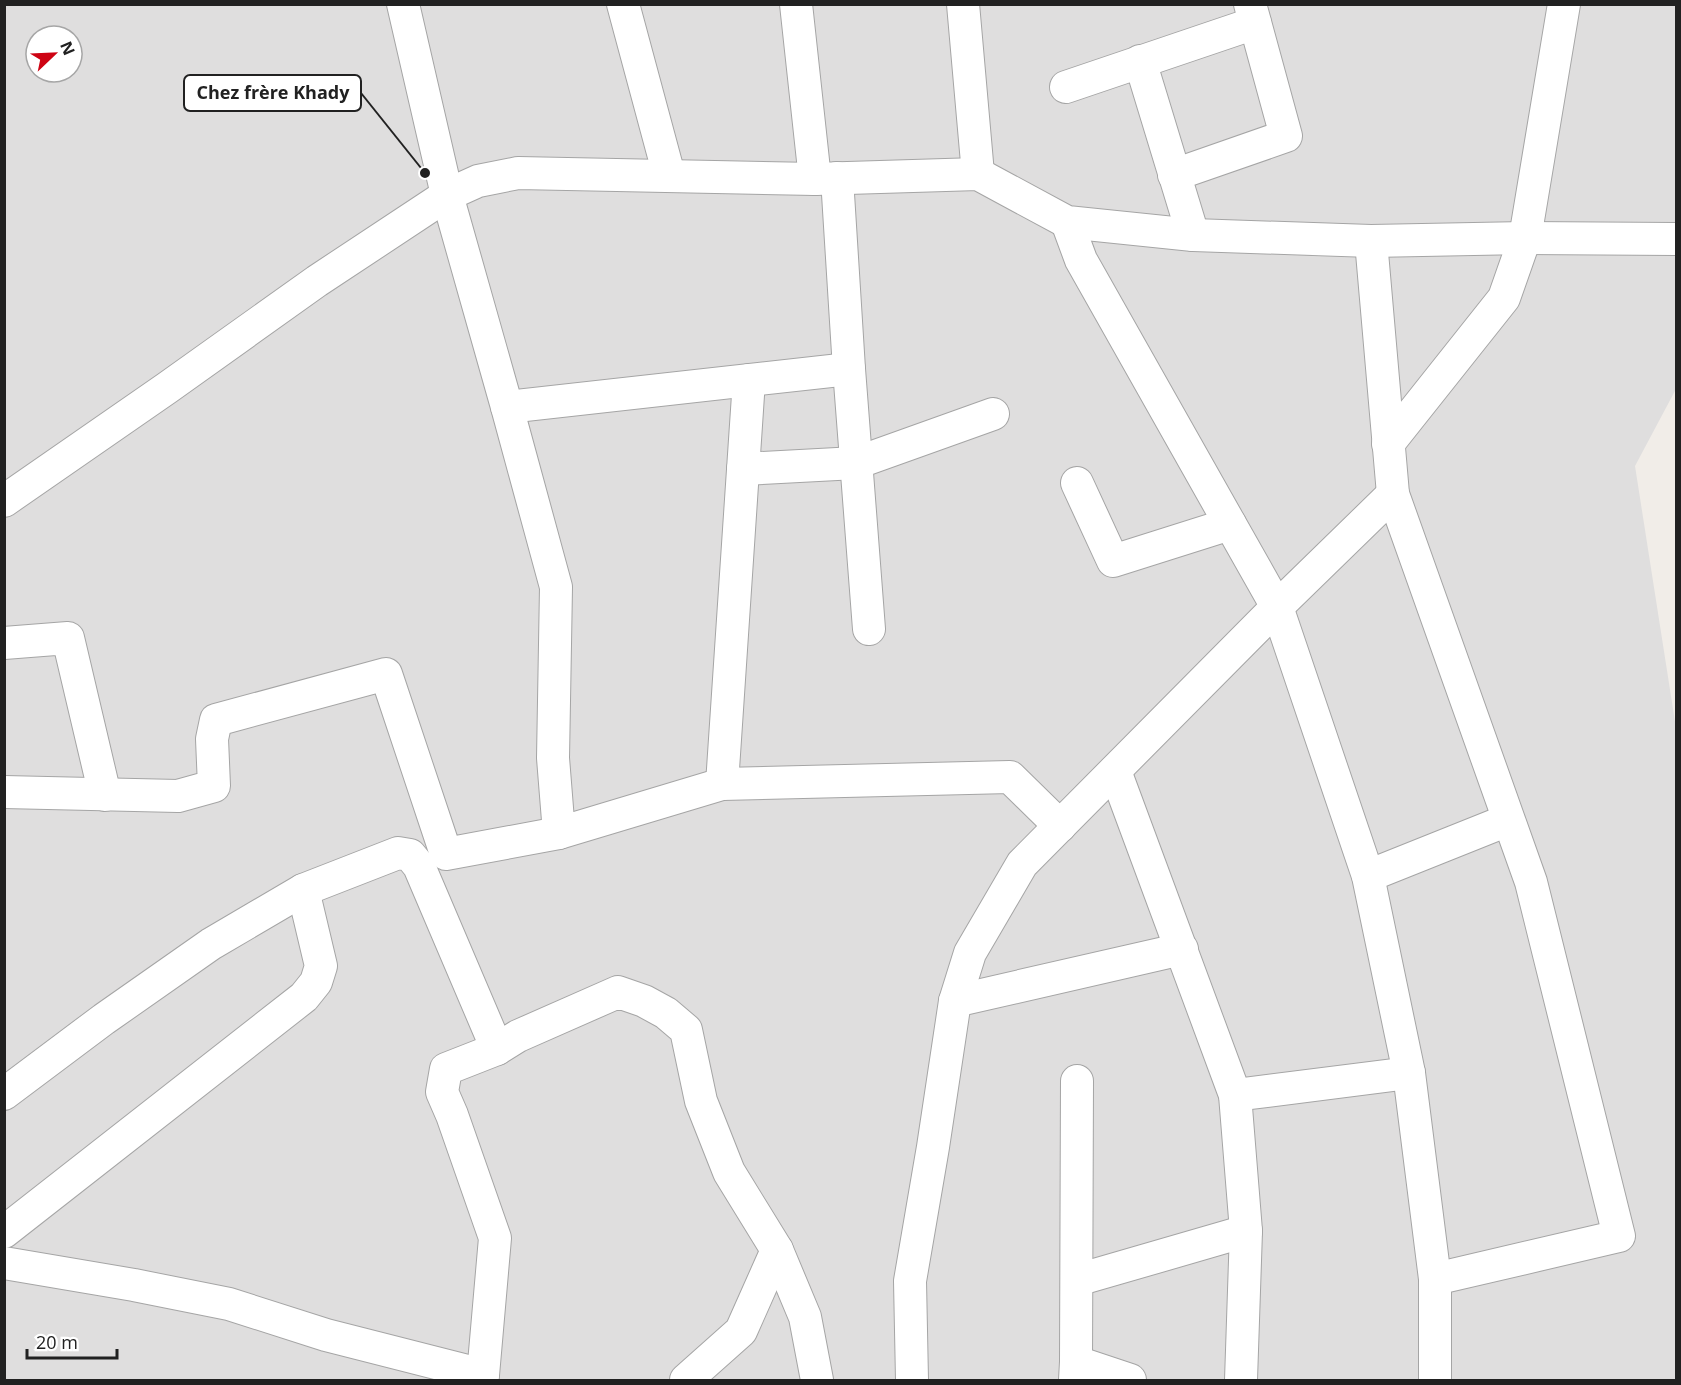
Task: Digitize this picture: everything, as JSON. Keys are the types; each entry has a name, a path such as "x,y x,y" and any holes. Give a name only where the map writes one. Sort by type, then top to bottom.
{"street":[{"path":"403,4 447,195 556,587 553,758 559,833"},
{"path":"623,4 669,175"},
{"path":"796,4 826,178 849,369 869,629"},
{"path":"963,4 978,174"},
{"path":"1388,444 1504,298 1525,238 1564,4"},
{"path":"1066,87 1140,61 1253,14 1286,136 1174,175"},
{"path":"1140,61 1193,235"},
{"path":"4,501 317,281 447,195 478,181 518,172 826,178 978,174 1067,222 1193,235 1371,241 1525,238 1677,240"},
{"path":"1067,222 1081,260 1278,607 1368,876 1409,1073 1435,1279 1435,1380"},
{"path":"1371,241 1393,494 1530,882 1619,1236 1435,1279"},
{"path":"507,407 849,369"},
{"path":"722,784 749,380"},
{"path":"743,469 856,463 993,414"},
{"path":"1077,483 1113,561 1230,524"},
{"path":"912,1380 910,1281 955,1001 970,953 1022,864 1393,494"},
{"path":"4,644 68,638 105,795"},
{"path":"4,792 178,796 214,786 212,739 216,720 386,674 446,854 559,833 722,784 1010,777 1060,826"},
{"path":"1115,771 1235,1095 1246,1232 1241,1380"},
{"path":"1368,876 1508,820"},
{"path":"4,1094 104,1018 211,944 303,890 398,853 410,855 420,866 496,1048"},
{"path":"4,1232 304,998 316,982 321,966 303,890"},
{"path":"955,1001 1182,949"},
{"path":"4,1263 134,1285 229,1305 326,1335 482,1378 495,1238 442,1092 446,1069 618,992 644,1001 666,1013 686,1030 701,1101 729,1172 777,1250 805,1317 817,1380"},
{"path":"1235,1095 1409,1073"},
{"path":"1077,1081 1076,1371 1130,1380"},
{"path":"1077,1280 1246,1232"},
{"path":"686,1380 741,1330 777,1250"}],"shaded area":[{"path":"5,5 1676,5 1676,389 1635,466 1676,728 1676,1380 5,1380"}],"place":[{"name":"Chez frère Khady","path":"425,173"}]}
